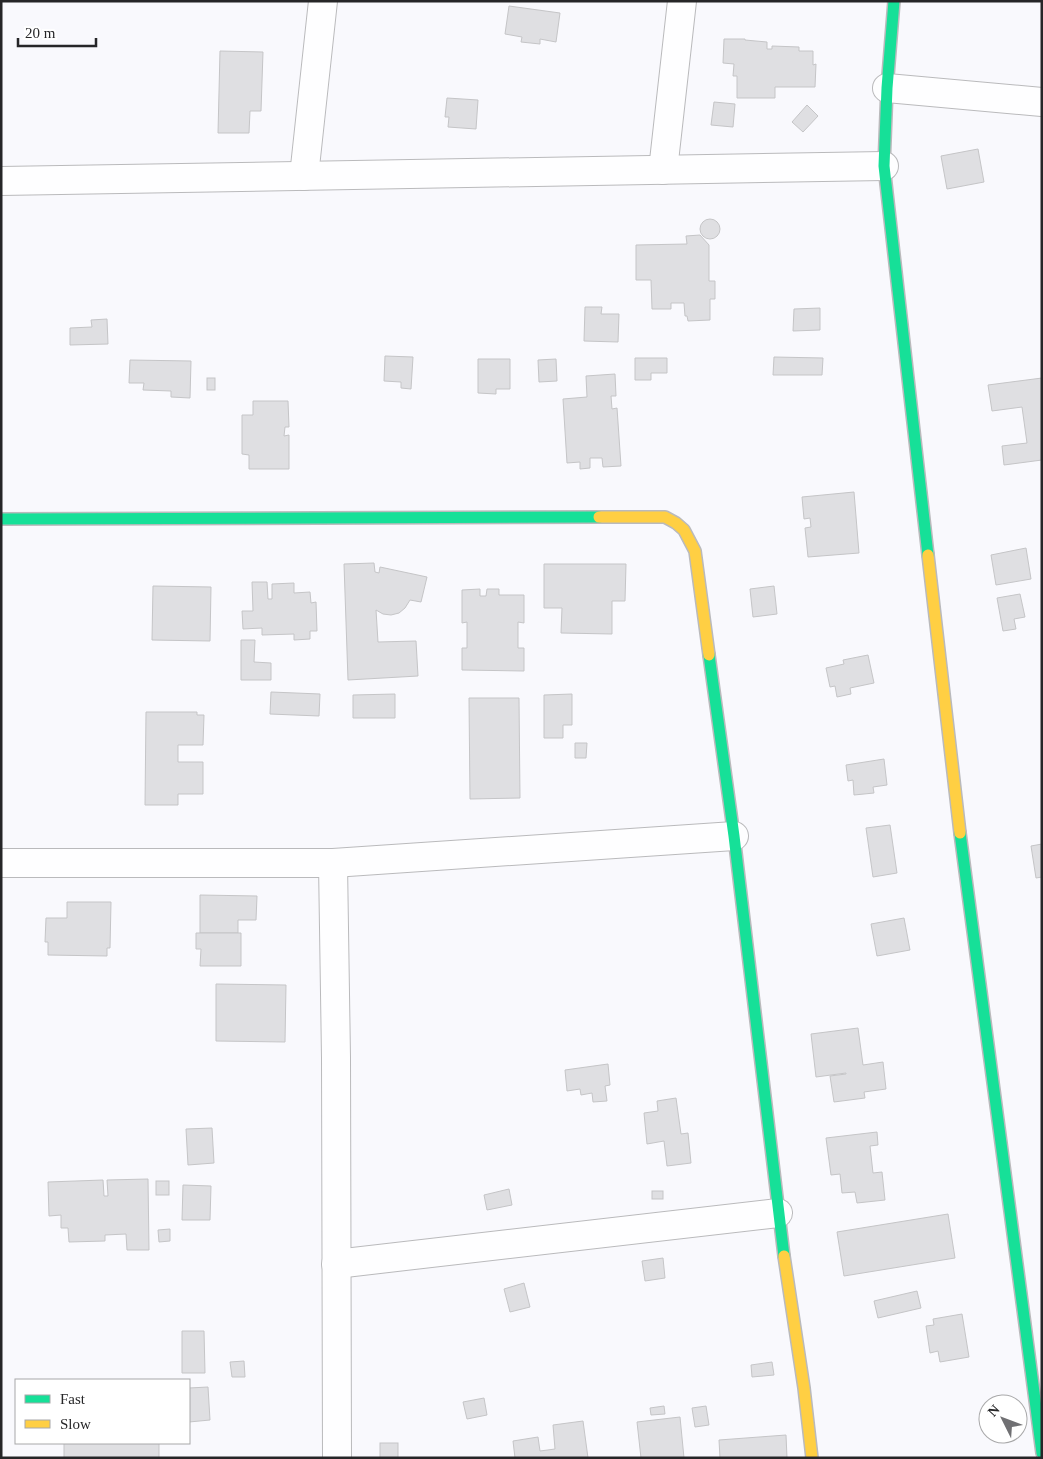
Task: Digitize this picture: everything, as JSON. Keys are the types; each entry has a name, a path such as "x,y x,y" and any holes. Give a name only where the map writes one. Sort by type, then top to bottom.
{"street":[{"path":"304,176 323,1"},
{"path":"663,170 682,1"},
{"path":"894,1 887,88 884,166 957,810 1034,1336 1042,1453"},
{"path":"887,88 1042,102"},
{"path":"1,181 884,166"},
{"path":"1,519 485,515 665,517 681,526 690,537 695,551 734,836 778,1213 804,1388 812,1458"},
{"path":"1,863 333,863 734,836"},
{"path":"333,863 336,1058 337,1458"},
{"path":"336,1264 778,1213"}],"building":[{"path":"509,6 560,13 556,42 540,39 540,44 521,42 522,37 505,34"},
{"path":"724,39 767,42 767,49 772,49 772,46 799,47 799,51 813,51 813,65 816,64 815,87 775,87 775,98 737,98 737,76 733,76 734,64 723,63"},
{"path":"220,51 263,52 261,111 250,111 249,133 218,133"},
{"path":"447,98 478,100 476,129 448,127 449,117 445,117"},
{"path":"714,102 735,104 733,127 711,125"},
{"path":"807,105 818,116 803,132 792,122"},
{"path":"978,149 984,182 947,189 941,156"},
{"path":"710,219 717,222 720,229 717,236 710,239 703,236 700,229 703,222"},
{"path":"700,235 709,245 709,281 715,281 715,299 710,299 710,320 688,321 687,316 685,316 684,303 671,303 671,309 652,309 651,280 636,280 636,245 687,244 686,236"},
{"path":"585,307 602,307 601,314 619,314 618,342 584,341"},
{"path":"820,308 820,330 793,331 794,309"},
{"path":"107,319 108,344 70,345 70,328 92,327 91,320"},
{"path":"385,356 413,357 411,389 401,388 401,382 384,381"},
{"path":"774,357 823,358 822,375 773,375"},
{"path":"635,358 667,358 667,373 651,373 651,380 635,380"},
{"path":"478,359 510,359 510,389 496,389 496,394 478,393"},
{"path":"556,359 557,381 539,382 538,360"},
{"path":"130,360 191,361 190,398 171,397 171,391 143,390 144,383 129,383"},
{"path":"615,374 616,396 611,396 612,409 617,408 621,466 603,467 602,458 590,458 590,468 580,469 580,462 567,463 563,399 587,397 586,376"},
{"path":"207,378 215,378 215,390 207,390"},
{"path":"1042,378 1042,460 1004,465 1002,446 1027,443 1022,407 992,411 988,385"},
{"path":"253,401 288,401 289,427 285,427 284,436 289,435 289,469 249,469 249,455 242,454 242,415 253,415"},
{"path":"854,492 859,553 808,557 805,528 811,527 810,518 804,519 802,497"},
{"path":"1026,548 1031,579 996,585 991,555"},
{"path":"374,563 375,572 379,573 380,567 427,577 421,602 410,600 399,613 391,615 383,614 376,610 378,642 416,641 418,676 348,680 344,564"},
{"path":"544,564 626,564 625,601 612,601 612,634 561,633 562,608 544,608"},
{"path":"252,582 267,582 268,599 272,599 272,584 294,583 294,593 310,592 311,603 316,602 317,631 310,631 310,639 294,640 294,634 262,635 262,628 243,629 242,611 253,611"},
{"path":"153,586 211,587 210,641 152,640"},
{"path":"774,586 777,614 753,617 750,589"},
{"path":"480,589 480,596 486,596 487,589 499,589 499,595 524,595 524,623 518,622 518,648 524,648 524,671 462,670 462,648 467,648 467,622 462,623 462,590"},
{"path":"1020,594 1025,617 1014,619 1016,629 1003,631 997,598"},
{"path":"241,640 255,640 254,662 271,663 271,680 241,680"},
{"path":"868,655 874,683 850,688 851,694 837,697 835,686 830,687 826,668 844,664 843,660"},
{"path":"271,692 320,694 319,716 270,714"},
{"path":"395,694 395,718 353,718 353,695"},
{"path":"572,694 572,725 563,725 563,738 544,738 544,695"},
{"path":"469,698 519,698 520,798 470,799"},
{"path":"146,712 197,712 197,715 204,715 203,745 178,745 178,762 203,762 203,794 178,794 178,805 145,805"},
{"path":"575,743 587,743 586,758 575,758"},
{"path":"884,759 887,785 873,787 874,793 854,795 853,780 848,781 846,765"},
{"path":"890,825 897,873 873,877 866,828"},
{"path":"1042,844 1042,877 1036,878 1031,846"},
{"path":"200,895 257,896 256,920 238,920 238,933 200,933"},
{"path":"67,902 111,902 110,948 107,948 107,956 48,955 48,942 45,942 46,918 67,918"},
{"path":"904,918 910,950 877,956 871,924"},
{"path":"196,933 241,933 241,966 200,966 201,949 196,949"},
{"path":"216,984 286,985 285,1042 216,1041"},
{"path":"858,1028 863,1065 883,1062 886,1089 864,1092 865,1098 834,1102 830,1076 846,1073 816,1077 811,1034"},
{"path":"608,1064 610,1085 605,1086 607,1101 593,1102 592,1093 581,1095 580,1089 567,1091 565,1070"},
{"path":"676,1098 681,1134 688,1133 691,1163 667,1166 664,1141 647,1144 644,1113 658,1111 657,1101"},
{"path":"212,1128 214,1163 188,1165 186,1129"},
{"path":"877,1132 878,1145 870,1146 873,1173 882,1172 885,1200 857,1203 855,1192 842,1193 840,1174 831,1175 826,1138"},
{"path":"148,1179 149,1250 127,1250 126,1234 105,1235 105,1241 69,1242 68,1228 61,1228 61,1215 49,1216 48,1182 103,1180 104,1196 108,1196 107,1180"},
{"path":"156,1181 169,1181 169,1195 156,1195"},
{"path":"183,1185 211,1186 210,1220 182,1220"},
{"path":"509,1189 512,1205 487,1210 484,1195"},
{"path":"652,1191 663,1191 663,1199 652,1199"},
{"path":"948,1214 955,1258 844,1276 837,1232"},
{"path":"170,1229 170,1241 159,1242 158,1230"},
{"path":"663,1258 665,1278 645,1281 642,1261"},
{"path":"524,1283 530,1307 510,1312 504,1289"},
{"path":"917,1291 921,1308 878,1318 874,1301"},
{"path":"962,1314 969,1357 940,1362 938,1351 930,1353 926,1326 934,1325 933,1319"},
{"path":"182,1331 204,1331 205,1373 182,1373"},
{"path":"244,1361 245,1377 232,1377 230,1362"},
{"path":"772,1362 774,1375 752,1377 751,1365"},
{"path":"208,1387 210,1420 190,1422 190,1388"},
{"path":"484,1398 487,1415 467,1419 463,1402"},
{"path":"664,1406 665,1414 651,1415 650,1408"},
{"path":"706,1406 709,1425 695,1427 692,1408"},
{"path":"680,1417 684,1458 641,1458 637,1422"},
{"path":"583,1421 588,1458 515,1458 513,1441 538,1437 540,1451 555,1449 553,1425"},
{"path":"786,1435 787,1458 720,1458 719,1440"},
{"path":"380,1443 398,1443 398,1458 380,1458"},
{"path":"64,1444 159,1444 159,1458 64,1458"}],"traffic: fast":[{"path":"894,1 887,88 884,166 928,555"},
{"path":"1,519 599,517"},
{"path":"709,655 734,836 784,1256"},
{"path":"960,833 1042,1453"}],"traffic: slow":[{"path":"599,517 665,517 684,530 695,551 709,655"},
{"path":"928,555 960,833"},
{"path":"784,1256 804,1388 812,1458"}]}
